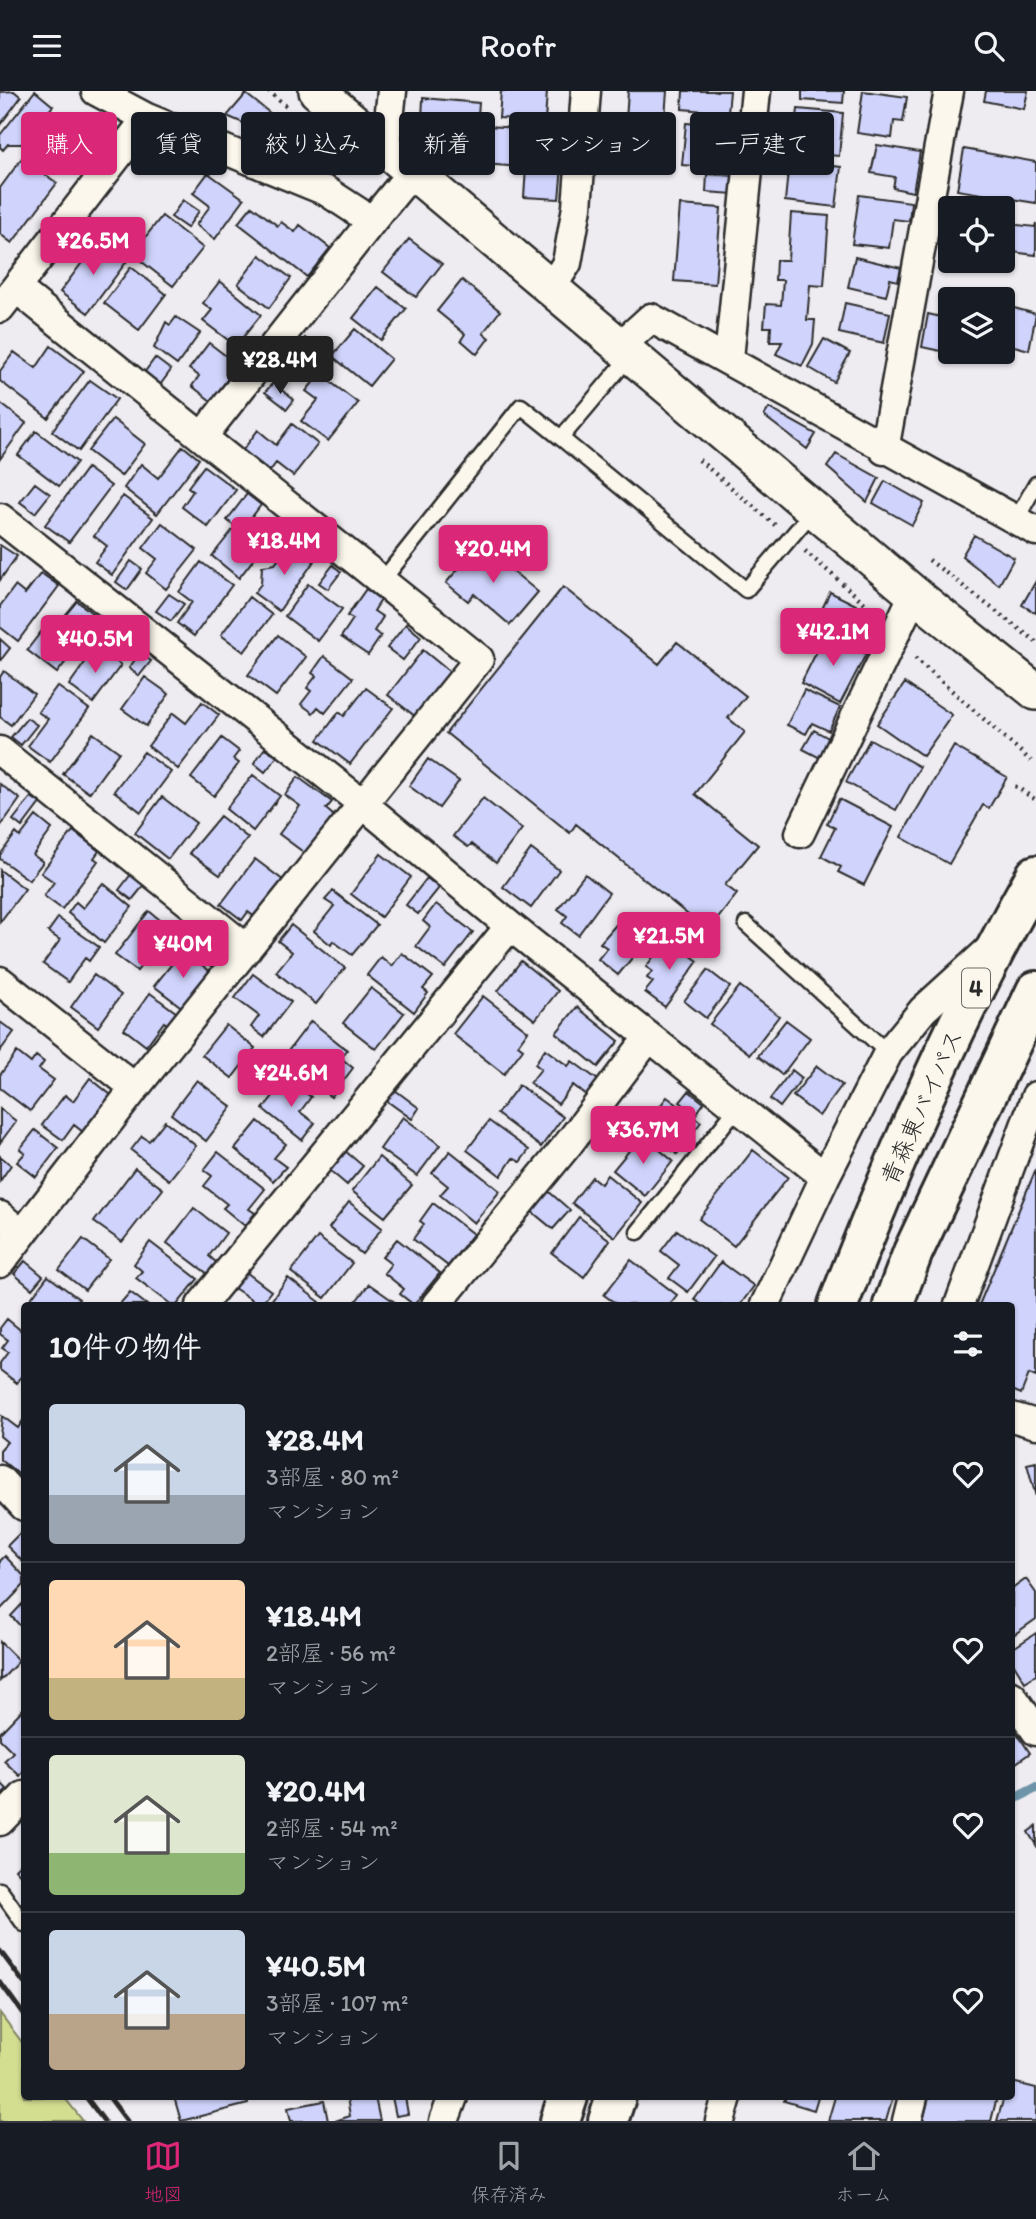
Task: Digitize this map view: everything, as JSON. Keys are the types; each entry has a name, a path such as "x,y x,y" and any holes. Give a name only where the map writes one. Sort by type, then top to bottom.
{"highway":[{"name":"青森東バイパス","path":"839,1302 917,1117 999,940 1036,875"},
{"name":"4","path":"894,1302 913,1252 1036,991"},
{"path":"560,2121 567,2100"},
{"path":"608,2121 615,2100"}],"street":[{"path":"96,91 136,112"},
{"path":"317,91 399,160"},
{"path":"386,149 392,91"},
{"path":"551,288 567,263 577,207 586,91"},
{"path":"729,358 756,91"},
{"path":"884,450 949,91"},
{"path":"0,1263 11,1225 135,1088 479,659 202,437 8,298 131,139"},
{"path":"227,151 326,191 372,222"},
{"path":"202,437 410,175"},
{"path":"416,175 914,594 1036,692"},
{"path":"625,350 651,318 729,358 884,450 1026,525"},
{"path":"0,518 363,804 510,926 825,1177"},
{"path":"800,833 914,594"},
{"path":"0,751 247,949"},
{"path":"203,1302 510,926"},
{"path":"766,1302 825,1177 888,1053 923,1010 999,940"},
{"path":"0,981 135,1088"},
{"path":"438,1302 569,1143 649,1037"},
{"path":"960,1302 1036,1096"},
{"path":"1015,1418 1036,1424"},
{"path":"0,1480 21,1503"},
{"path":"1015,1700 1036,1731"},
{"path":"0,1821 21,1799"},
{"path":"444,2121 452,2100"},
{"path":"720,2121 726,2100"},
{"path":"907,2121 912,2100"}],"lane":[{"path":"561,438 625,350"},
{"path":"382,581 521,406 746,590 814,510"},
{"path":"1026,525 1036,484"},
{"path":"746,924 888,1053"},
{"path":"638,1232 737,1108"},
{"path":"0,1890 21,1920"}],"path":[{"path":"689,451 876,613 892,638 1031,761"},
{"path":"1015,786 1036,800"}],"shaded area":[{"path":"1036,1161 1036,1411 1015,1405 1015,1302 977,1302"}],"green space":[{"path":"0,2013 21,2041 21,2100 66,2100 83,2121 0,2121"}],"building":[{"path":"14,91 21,97 0,125 0,92"},
{"path":"35,91 53,106 48,112 21,112 21,144 8,144 3,150 0,147 0,135"},
{"path":"501,91 547,91 546,112 509,112 509,119 499,118"},
{"path":"628,91 667,91 665,112 627,112"},
{"path":"683,91 730,91 728,112 682,109"},
{"path":"802,91 844,91 843,103 802,100"},
{"path":"863,91 907,97 903,122 894,121 892,138 857,133"},
{"path":"986,91 1028,91 1024,109 984,101"},
{"path":"246,94 269,112 241,112 241,122 227,116"},
{"path":"423,98 479,103 478,112 422,112"},
{"path":"798,109 832,112 798,112"},
{"path":"834,112 843,113 839,156 834,156"},
{"path":"686,123 690,123 690,166 682,165"},
{"path":"495,127 509,127 509,166 495,165"},
{"path":"877,145 920,152 913,192 893,188 895,177 871,173"},
{"path":"964,149 1036,162 1036,203 1015,200 1015,196 993,196 957,190"},
{"path":"21,159 21,175 46,175 57,183 12,243 0,234 0,188"},
{"path":"834,166 841,167 836,207 785,201 788,175 834,175"},
{"path":"206,175 211,175 244,199 215,239 196,225 210,206 193,193"},
{"path":"526,175 561,175 559,199 524,197"},
{"path":"707,175 736,176 734,194 706,192"},
{"path":"859,195 911,202 909,221 893,219 889,248 852,244"},
{"path":"183,200 199,211 187,228 171,217"},
{"path":"680,205 721,208 715,284 674,281"},
{"path":"252,206 278,226 281,222 295,232 300,225 330,248 307,277 238,223"},
{"path":"791,213 829,216 824,286 810,285 807,320 815,320 813,344 802,366 776,354 782,342 770,342 771,327 764,327 766,304 781,305 783,280 775,280 776,260 788,260"},
{"path":"162,216 203,248 173,286 132,254"},
{"path":"1036,223 1036,255 1015,252 1015,225 1035,227"},
{"path":"409,239 442,264 416,297 383,272"},
{"path":"99,240 127,261 88,313 60,292"},
{"path":"260,255 291,278 269,308 238,284"},
{"path":"855,257 901,268 898,281 890,279 886,296 848,287"},
{"path":"131,267 166,294 139,330 104,303"},
{"path":"462,280 500,311 483,333 489,338 477,354 461,340 465,334 437,311"},
{"path":"220,281 261,315 236,346 203,321 212,310 203,303"},
{"path":"378,287 406,309 381,340 353,318"},
{"path":"845,303 890,313 884,343 839,333"},
{"path":"1015,308 1036,314 1029,350 1015,346"},
{"path":"928,314 938,316 938,350 922,347"},
{"path":"176,317 200,333 177,365 154,348 166,322 170,325"},
{"path":"355,329 391,359 369,386 332,356"},
{"path":"305,338 321,352 312,362 296,349"},
{"path":"824,339 850,353 834,382 808,367"},
{"path":"209,343 238,365 211,401 192,386 199,376 189,369"},
{"path":"51,346 84,371 48,418 0,381 0,371 14,352 36,368"},
{"path":"155,358 171,370 160,385 144,373"},
{"path":"320,374 358,403 328,441 301,421 318,400 306,391"},
{"path":"90,380 117,399 79,451 52,431"},
{"path":"273,383 294,400 287,409 265,392"},
{"path":"0,403 26,423 0,459"},
{"path":"769,408 816,434 807,449 764,416"},
{"path":"113,419 145,444 121,476 88,451"},
{"path":"292,424 318,444 293,476 276,463 270,471 243,450 258,430 276,445"},
{"path":"36,431 77,462 59,486 18,455"},
{"path":"183,446 199,459 157,514 124,488 141,464 158,478"},
{"path":"836,454 879,478 867,502 827,467"},
{"path":"204,466 236,490 208,527 182,507 193,491 188,487"},
{"path":"87,468 111,486 69,542 45,525"},
{"path":"885,481 924,503 912,525 873,503"},
{"path":"35,483 50,494 35,513 20,502"},
{"path":"247,494 261,505 242,530 251,537 257,530 269,539 239,578 212,556 235,527 227,520"},
{"path":"123,496 153,518 112,575 95,562 107,546 94,536"},
{"path":"162,523 197,550 166,589 146,573 157,559 143,548"},
{"path":"974,535 1014,558 999,585 962,556"},
{"path":"480,544 538,592 510,625 474,594 468,601 446,583"},
{"path":"0,545 17,556 0,580"},
{"path":"299,545 317,557 279,611 254,593 261,584 262,566 275,564 286,549 292,554"},
{"path":"131,561 142,569 127,590 116,582"},
{"path":"201,562 232,585 194,636 177,623 192,602 179,592"},
{"path":"333,565 341,572 328,589 319,583"},
{"path":"41,573 59,586 18,641 0,627 0,606 15,586 25,594"},
{"path":"1036,581 1036,613 1022,605"},
{"path":"308,584 342,609 318,641 285,616"},
{"path":"563,587 659,664 677,642 746,696 728,718 745,732 695,794 758,845 725,885 737,894 708,931 576,824 570,833 446,733"},
{"path":"366,589 381,600 374,611 383,617 374,631 381,636 368,655 341,637 353,619 347,616"},
{"path":"830,592 856,605 878,641 873,652 815,624"},
{"path":"169,594 184,604 171,621 156,611"},
{"path":"249,597 272,615 244,652 221,635"},
{"path":"77,601 98,618 83,636 62,619"},
{"path":"51,619 81,642 57,673 27,650"},
{"path":"406,624 421,637 403,660 387,648"},
{"path":"826,633 866,654 840,704 801,683"},
{"path":"278,635 306,657 276,696 248,675"},
{"path":"0,639 10,648 0,661"},
{"path":"96,647 121,665 93,703 69,685"},
{"path":"423,650 451,673 416,717 388,695"},
{"path":"140,653 151,661 139,676 129,668"},
{"path":"324,656 353,678 325,713 318,707 313,713 301,704 311,691 307,688 316,676 312,673"},
{"path":"4,671 34,694 11,725 0,717 0,677"},
{"path":"145,677 169,694 146,726 122,709"},
{"path":"905,683 952,715 923,756 877,724"},
{"path":"57,686 89,709 50,762 28,746 48,719 38,712"},
{"path":"366,688 393,708 350,764 318,740 339,712 344,716"},
{"path":"804,690 840,707 829,731 812,723 806,734 787,725"},
{"path":"202,702 219,715 178,769 148,746 173,713 186,723"},
{"path":"27,718 37,725 21,745 11,737"},
{"path":"814,730 832,740 822,759 803,749"},
{"path":"93,733 119,752 89,793 63,774"},
{"path":"222,738 239,751 233,759 239,763 214,796 191,778"},
{"path":"870,739 920,767 896,810 846,782"},
{"path":"954,746 1007,777 989,808 983,805 949,864 901,837"},
{"path":"265,748 277,757 265,772 254,763"},
{"path":"144,752 171,772 141,812 114,791"},
{"path":"428,759 459,781 439,808 409,786"},
{"path":"253,775 280,796 253,831 226,809"},
{"path":"298,777 332,802 326,809 334,816 306,854 279,834 300,806 285,795"},
{"path":"0,784 20,799 0,827"},
{"path":"31,797 40,803 22,827 13,820"},
{"path":"162,797 196,823 168,859 135,833"},
{"path":"483,798 522,829 496,863 472,844 468,847 453,836"},
{"path":"839,799 893,827 864,885 838,872 841,867 821,856 835,828 827,824"},
{"path":"36,816 52,829 33,855 43,862 29,880 0,859 0,855 16,833 20,837"},
{"path":"220,816 248,838 220,875 189,853"},
{"path":"73,831 99,851 94,858 98,861 62,909 44,896 54,882 41,873"},
{"path":"531,849 559,870 531,908 503,887"},
{"path":"381,854 411,877 381,917 351,894"},
{"path":"255,859 284,881 256,918 248,912 242,920 221,904"},
{"path":"0,870 25,889 0,922"},
{"path":"132,873 145,884 132,900 119,890"},
{"path":"585,874 609,893 578,935 562,923 567,916 558,909"},
{"path":"427,878 439,888 418,914 406,905"},
{"path":"103,883 132,907 104,943 68,913 76,902 83,908"},
{"path":"333,891 377,925 352,955 333,941 331,945 314,931 334,906 325,900"},
{"path":"436,904 473,932 445,968 416,946 430,927 423,921"},
{"path":"149,911 170,928 137,971 115,955"},
{"path":"58,918 99,947 89,961 85,958 68,982 43,964 60,940 48,932"},
{"path":"621,919 647,940 618,975 598,959 607,948 600,943"},
{"path":"291,925 345,968 316,1004 276,972 292,952 278,941"},
{"path":"191,929 221,953 211,966 181,942"},
{"path":"667,938 698,961 665,1007 645,992 653,982 647,978 652,971 646,967"},
{"path":"183,950 212,973 184,1009 154,986"},
{"path":"402,953 433,977 423,989 428,993 414,1012 367,975 381,957 392,966"},
{"path":"521,961 558,991 535,1020 498,991"},
{"path":"708,970 730,987 706,1018 684,1001"},
{"path":"253,974 291,1002 264,1037 251,1027 259,1016 235,998"},
{"path":"94,975 121,995 98,1027 71,1007"},
{"path":"740,986 779,1016 750,1054 710,1024"},
{"path":"371,988 404,1013 376,1049 343,1023"},
{"path":"150,993 177,1013 168,1025 164,1022 146,1046 124,1029"},
{"path":"483,996 528,1031 518,1045 523,1049 504,1074 453,1034"},
{"path":"577,1007 619,1041 598,1067 556,1033"},
{"path":"786,1020 810,1038 782,1075 758,1056"},
{"path":"311,1021 347,1050 341,1058 353,1068 331,1097 282,1059"},
{"path":"0,1022 14,1032 0,1051"},
{"path":"226,1025 255,1048 232,1078 202,1055"},
{"path":"545,1049 568,1066 572,1061 598,1080 587,1096 573,1085 558,1104 530,1083 541,1069 535,1064"},
{"path":"17,1052 31,1063 36,1056 44,1062 39,1069 54,1080 30,1111 0,1088 0,1075"},
{"path":"817,1066 842,1085 819,1116 793,1096"},
{"path":"792,1070 802,1078 780,1107 770,1099"},
{"path":"90,1078 111,1095 83,1132 74,1125 63,1140 42,1125 65,1095 73,1101"},
{"path":"287,1078 311,1097 300,1112 315,1123 302,1140 263,1109"},
{"path":"197,1080 232,1107 206,1141 171,1114"},
{"path":"519,1085 563,1117 541,1147 497,1114"},
{"path":"395,1090 419,1108 412,1119 387,1101"},
{"path":"689,1091 704,1103 696,1114 680,1102"},
{"path":"667,1097 701,1122 677,1154 643,1129"},
{"path":"0,1109 16,1121 0,1143"},
{"path":"403,1117 440,1145 417,1176 380,1149"},
{"path":"165,1121 196,1146 169,1180 131,1150 142,1136 149,1141"},
{"path":"258,1121 286,1144 274,1158 286,1167 273,1181 235,1149"},
{"path":"489,1121 529,1150 520,1162 513,1158 501,1176 467,1150"},
{"path":"35,1130 58,1148 36,1177 17,1162 25,1153 20,1149"},
{"path":"642,1135 673,1161 645,1196 613,1170"},
{"path":"344,1150 363,1166 347,1185 328,1169"},
{"path":"753,1150 788,1177 734,1246 699,1219"},
{"path":"450,1151 500,1191 474,1223 440,1195 448,1186 432,1173"},
{"path":"218,1152 265,1189 249,1209 255,1213 245,1226 223,1208 227,1204 204,1186 212,1176 204,1170"},
{"path":"0,1156 11,1165 0,1181"},
{"path":"379,1157 412,1185 385,1217 352,1191"},
{"path":"135,1168 163,1189 122,1242 94,1222"},
{"path":"1036,1169 1036,1377 1029,1374 1021,1394 1015,1391 1015,1302 980,1302"},
{"path":"607,1175 642,1203 615,1237 572,1203 592,1177 601,1184"},
{"path":"547,1190 570,1210 553,1229 530,1210"},
{"path":"349,1202 382,1228 362,1254 329,1228"},
{"path":"433,1203 473,1234 448,1266 413,1239 424,1224 420,1221"},
{"path":"194,1208 226,1233 209,1256 217,1263 208,1274 167,1243"},
{"path":"579,1217 610,1240 584,1277 552,1253"},
{"path":"677,1230 714,1257 688,1292 669,1278 679,1265 661,1251"},
{"path":"318,1237 352,1263 325,1298 291,1272"},
{"path":"83,1239 109,1259 85,1290 59,1270"},
{"path":"397,1239 440,1273 416,1302 410,1302 400,1294 404,1289 384,1273 391,1264 382,1257"},
{"path":"150,1242 198,1279 179,1302 168,1302 136,1278 142,1271 134,1264"},
{"path":"631,1260 677,1295 671,1302 614,1302 604,1295"},
{"path":"25,1261 43,1276 32,1289 14,1274"},
{"path":"721,1262 754,1286 742,1302 698,1302 694,1299"},
{"path":"246,1272 271,1291 262,1302 255,1302 234,1288"},
{"path":"48,1276 79,1299 76,1302 28,1302"},
{"path":"288,1278 320,1302 270,1302"},
{"path":"369,1284 395,1302 355,1302"},
{"path":"130,1292 143,1302 122,1302"},
{"path":"7,1319 21,1331 21,1377 17,1383 0,1370 0,1363 8,1352 2,1348 8,1340 0,1334 0,1328"},
{"path":"2,1416 18,1428 21,1424 21,1476 0,1459 0,1450 7,1442 0,1436"},
{"path":"1036,1462 1036,1497 1027,1464"},
{"path":"21,1532 21,1560 7,1546"},
{"path":"5,1556 21,1573 21,1588 0,1610 0,1561"},
{"path":"1026,1579 1036,1593 1036,1619 1015,1634 1015,1587"},
{"path":"21,1605 21,1627 11,1616"},
{"path":"1036,1633 1036,1675 1025,1682 1015,1666 1015,1647"},
{"path":"0,1642 19,1661 0,1681"},
{"path":"21,1711 20,1776 4,1761 13,1752 0,1739 0,1733"},
{"path":"1015,1730 1030,1753 1015,1764"},
{"path":"0,1782 7,1789 0,1796"},
{"path":"1036,1826 1036,1845 1028,1832"},
{"path":"21,1863 21,1876 15,1869"},
{"path":"1015,2083 1036,2088 1036,2121 997,2121 1003,2100 1015,2100"},
{"path":"175,2100 247,2100 248,2104 181,2121"},
{"path":"347,2100 376,2100 380,2121 335,2121 350,2116"},
{"path":"393,2100 406,2100 408,2114 396,2116"},
{"path":"784,2100 817,2100 814,2110"},
{"path":"834,2100 892,2100 886,2121 828,2121"},
{"path":"928,2100 996,2100 991,2121 923,2121"},
{"path":"324,2101 328,2121 291,2121 288,2108"}],"waterway":[{"path":"1015,1798 1036,1788"}],"railway":[{"path":"0,1951 21,1979"},
{"path":"0,1982 21,2011"},
{"path":"88,2100 104,2121"},
{"path":"111,2100 127,2121"}]}
